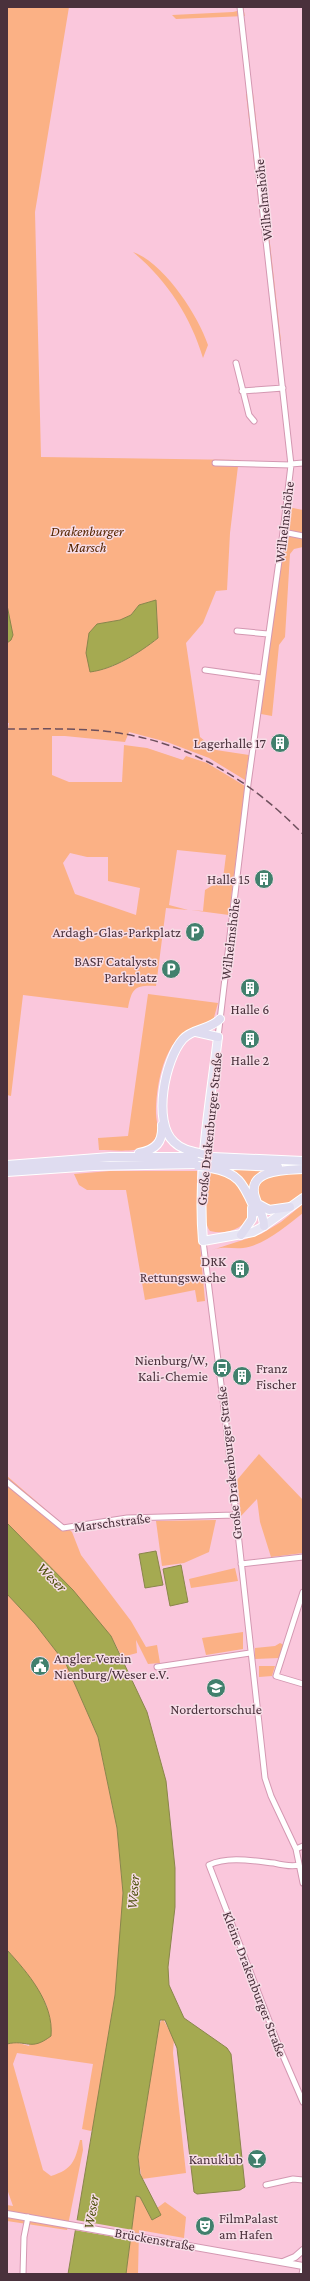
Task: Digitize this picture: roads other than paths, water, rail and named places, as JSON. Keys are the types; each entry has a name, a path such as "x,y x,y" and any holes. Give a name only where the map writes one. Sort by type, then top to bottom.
{"highway":[{"path":"133,1159 151,1151 159,1144 162,1136 164,1090 170,1062 183,1039 195,1032 210,1027 220,1020"},
{"path":"195,1032 218,1037"},
{"path":"163,1116 168,1135 173,1142 198,1160 210,1163 231,1173 239,1179 264,1218 264,1226"},
{"path":"7,1165 110,1157 189,1164 198,1160"},
{"path":"7,1172 133,1159 198,1160 210,1163 303,1169"},
{"path":"210,1163 303,1161"},
{"path":"241,1235 252,1220 255,1204 255,1186 263,1174 274,1170 303,1169"},
{"path":"255,1204 269,1210 290,1207"}],"main road":[{"name":"Große Drakenburger Straße","path":"203,1241 201,1189 218,1037"},
{"path":"203,1241 241,1235 264,1226 303,1198"}],"street":[{"name":"Wilhelmshöhe","path":"218,1037 262,678 284,532 290,464 283,388 240,7"},
{"path":"236,363 249,415 254,421"},
{"path":"242,391 283,388"},
{"path":"215,463 303,463"},
{"path":"284,532 303,536"},
{"path":"237,630 268,634"},
{"path":"205,670 262,678"},
{"name":"Große Drakenburger Straße","path":"203,1241 226,1424 250,1653 267,1787 296,1849 303,1883"},
{"name":"Marschstraße","path":"7,1482 63,1528 128,1518 235,1515"},
{"path":"240,1564 303,1557"},
{"path":"303,1592 277,1677 303,1684"},
{"path":"157,1667 250,1653"},
{"path":"296,1849 303,1846"},
{"name":"Kleine Drakenburger Straße","path":"299,1865 291,1866 245,1860 216,1862 209,1865 280,2049 303,2102"},
{"path":"266,2185 293,2179 303,2180"},
{"name":"Brückenstraße","path":"7,2214 282,2262 303,2268"},
{"path":"23,2274 24,2238 28,2217"},
{"path":"282,2262 295,2257 303,2250"},
{"path":"302,2274 303,2268"}],"water":[{"path":"156,600 158,638 126,660 108,668 90,672 86,653 89,633 97,624 120,620 131,615 139,605"},
{"path":"7,605 13,635 11,640 7,643"},
{"name":"Weser","path":"7,1523 73,1590 111,1636 147,1712 166,1781 175,1868 175,1907 168,1967 169,1985 184,2018 227,2048 231,2054 245,2187 240,2190 197,2194 194,2192 177,2048 165,2020 160,2020 138,2157 140,2174 161,2215 152,2220 140,2197 136,2196 126,2274 68,2274 115,1995 123,1893 117,1828 98,1737 66,1664 35,1624 7,1594"},
{"path":"156,1551 163,1585 145,1588 139,1554"},
{"path":"181,1565 188,1602 170,1606 163,1569"},
{"path":"7,1950 23,1968 44,2000 51,2024 51,2036 44,2041 33,2044 7,2044"}],"railway":[{"path":"7,729 68,729 104,731 134,736 161,743 213,764 237,779 260,795 303,834"}],"place":[{"name":"Lagerhalle 17","path":"280,743"},
{"name":"Halle 15","path":"264,879"},
{"name":"Ardagh-Glas-Parkplatz","path":"195,932"},
{"name":"BASF Catalysts Parkplatz","path":"171,969"},
{"name":"Halle 6","path":"250,988"},
{"name":"Halle 2","path":"250,1039"},
{"name":"DRK Rettungswache","path":"240,1269"},
{"name":"Nienburg/W, Kali-Chemie","path":"222,1368"},
{"name":"Franz Fischer","path":"242,1376"},
{"name":"Angler-Verein Nienburg/Weser e.V.","path":"40,1666"},
{"name":"Nordertorschule","path":"216,1688"},
{"name":"Kanuklub","path":"257,2159"},
{"name":"FilmPalast am Hafen","path":"205,2226"}],"park label":[{"name":"Drakenburger Marsch","path":"87,540"}]}
